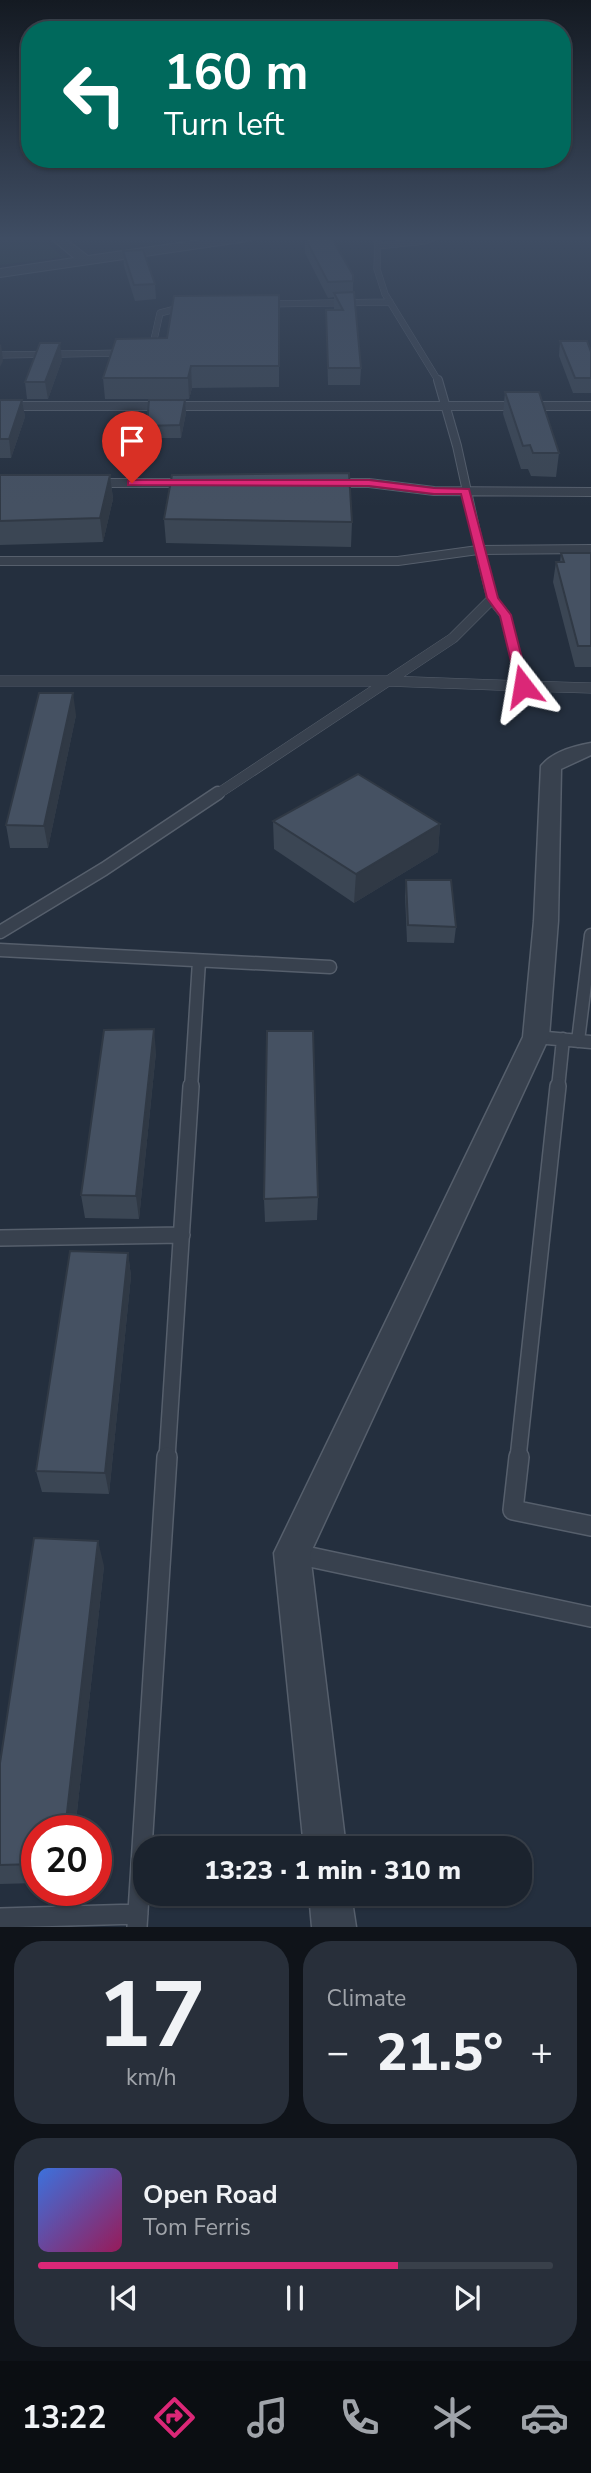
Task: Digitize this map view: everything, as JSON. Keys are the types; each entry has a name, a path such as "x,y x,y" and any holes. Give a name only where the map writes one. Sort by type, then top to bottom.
{"street":[{"path":"324,1836 292,1553 567,1040 546,921 551,766 579,751 591,749"},
{"path":"331,1906 334,1927"}],"lane":[{"path":"0,355 151,353 157,327"},
{"path":"406,327 433,370 446,406 478,550 492,598 505,615 523,686"},
{"path":"0,406 591,406"},
{"path":"82,483 191,483"},
{"path":"328,483 369,483 434,491 591,492"},
{"path":"0,561 398,561 478,550 591,549"},
{"path":"0,932 104,869 453,638 492,598"},
{"path":"0,681 387,681 591,688"},
{"path":"591,936 567,1040 513,1510 591,1526"},
{"path":"0,950 330,967"},
{"path":"0,1918 138,1920 199,961"},
{"path":"0,1238 181,1235"},
{"path":"292,1553 591,1617"}],"building":[{"path":"169,327 279,327 279,366 191,366 188,378 103,378 116,339 167,338"},
{"path":"327,327 357,327 361,368 328,368"},
{"path":"560,341 587,341 591,352 591,378 575,378"},
{"path":"40,343 60,343 45,382 25,382"},
{"path":"505,392 539,392 559,453 533,453 530,445 523,446"},
{"path":"0,400 22,400 9,439 0,439"},
{"path":"149,400 185,400 180,425 147,426"},
{"path":"349,473 352,522 164,519 172,475"},
{"path":"0,475 110,475 100,518 0,521"},
{"path":"561,553 591,553 591,646 578,646 556,562 564,562"},
{"path":"39,693 73,693 44,826 6,825"},
{"path":"358,774 440,824 356,874 273,821"},
{"path":"406,880 451,880 456,927 408,925"},
{"path":"154,1029 136,1196 81,1195 104,1030"},
{"path":"267,1031 313,1031 318,1197 264,1199"},
{"path":"70,1251 128,1253 105,1473 36,1471"},
{"path":"34,1538 98,1541 67,1815 21,1815 21,1864 0,1865 0,1763"}],"route":[{"path":"132,483 369,483 434,491 466,491 478,550 492,598 505,615 523,686"}]}
